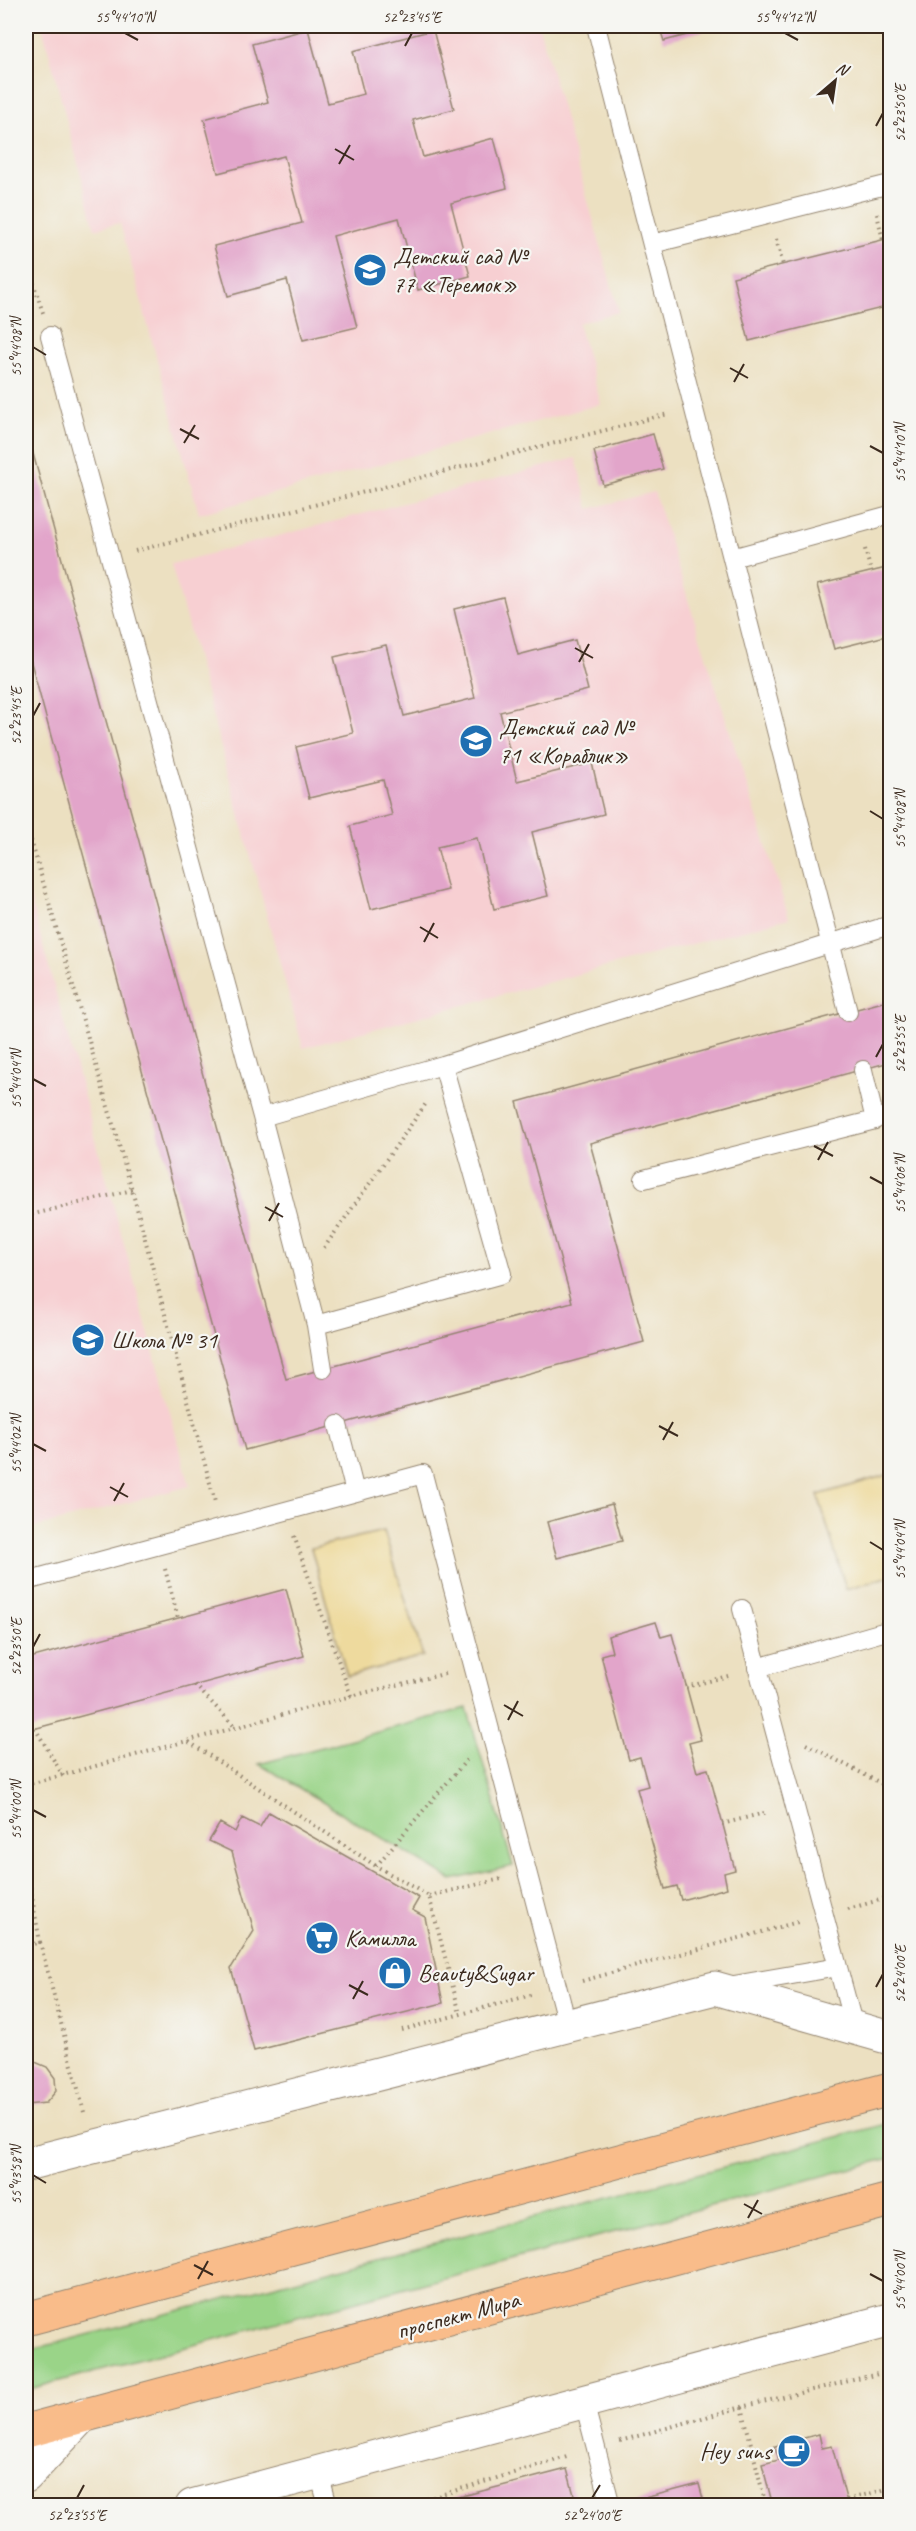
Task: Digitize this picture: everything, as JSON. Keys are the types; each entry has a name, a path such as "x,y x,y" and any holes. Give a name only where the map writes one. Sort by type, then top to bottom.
{"main road":[{"path":"26,2319 891,2089"},
{"name":"проспект Мира","path":"26,2431 891,2200"}],"street":[{"path":"26,2164 715,1988 891,2038"},
{"path":"192,2505 891,2320"},
{"path":"26,2476 84,2415"}],"lane":[{"path":"596,26 848,1012"},
{"path":"652,244 891,184"},
{"path":"50,336 305,1276 323,1369"},
{"path":"732,558 891,515"},
{"path":"262,1118 444,1070 831,942 891,925"},
{"path":"316,1325 502,1274 444,1070"},
{"path":"644,1179 875,1120 863,1070"},
{"path":"338,1425 355,1492"},
{"path":"26,1581 423,1474 567,2024"},
{"path":"742,1609 854,2028"},
{"path":"757,1668 891,1630"},
{"path":"715,1988 838,1967"},
{"path":"584,2402 611,2505"},
{"path":"319,2473 328,2505"}],"path":[{"path":"26,260 50,336"},
{"path":"111,557 693,407"},
{"path":"26,823 132,1190 222,1529"},
{"path":"305,1276 444,1070"},
{"path":"26,1216 132,1190"},
{"path":"285,1511 351,1696"},
{"path":"159,1546 178,1618"},
{"path":"26,1785 351,1696 473,1667"},
{"path":"686,1687 757,1668"},
{"path":"195,1685 235,1727"},
{"path":"773,1727 891,1788"},
{"path":"35,1728 63,1776"},
{"path":"376,1866 491,1731"},
{"path":"188,1742 376,1866 429,1896 528,1873"},
{"path":"722,1824 794,1805"},
{"path":"26,1864 40,1942 85,2116 75,2119"},
{"path":"429,1896 460,2014"},
{"path":"394,2032 891,1897"},
{"path":"26,1946 40,1942"},
{"path":"404,2505 742,2407 891,2371"},
{"path":"742,2407 766,2505"},
{"path":"847,2500 891,2488"}],"shaded area":[{"name":"Детский сад № 77 «Теремок»","path":"42,26 539,26 619,312 578,323 601,404 199,514 120,223 95,229"},
{"name":"Детский сад № 71 «Кораблик»","path":"576,458 589,509 654,492 789,918 303,1048 171,564"},
{"name":"Школа № 31","path":"26,883 190,1486 26,1530"}],"green space":[{"path":"467,1708 513,1866 452,1880 259,1764"},
{"path":"890,2123 890,2158 26,2390 26,2351"}],"sand":[{"path":"890,1474 890,1576 846,1589 818,1495"},
{"path":"384,1531 423,1656 347,1676 311,1548"}],"building":[{"path":"659,26 721,26 664,41"},
{"path":"308,29 328,103 364,94 353,51 433,30 454,109 413,120 423,157 494,138 507,188 451,203 470,276 418,290 399,218 333,236 357,327 303,340 287,280 228,296 214,246 302,223 284,156 218,173 204,119 268,102 252,44"},
{"path":"890,238 890,306 749,341 733,277"},
{"path":"26,428 286,1379 572,1302 517,1102 890,1000 890,1062 590,1143 644,1342 245,1450 26,644"},
{"path":"653,434 663,469 603,485 594,451"},
{"path":"890,567 890,635 834,649 817,585"},
{"path":"503,597 518,655 575,640 588,690 500,712 517,781 592,763 604,814 532,832 548,896 494,909 477,838 437,847 448,890 371,909 350,826 392,815 383,780 309,798 296,747 353,733 334,657 386,645 404,716 475,698 454,609"},
{"path":"612,1504 622,1541 557,1558 547,1522"},
{"path":"286,1589 304,1656 26,1731 26,1659"},
{"path":"656,1622 661,1637 672,1634 701,1740 689,1743 697,1772 708,1769 735,1870 724,1873 727,1888 681,1900 677,1886 665,1889 637,1789 648,1786 640,1757 629,1760 601,1655 612,1652 608,1636"},
{"path":"269,1812 419,1898 412,1910 425,1917 443,2003 254,2051 231,1968 254,1931 232,1852 209,1841 220,1823 235,1832 242,1818 260,1827"},
{"path":"31,2045 35,2062 47,2067 55,2078 56,2091 46,2103 26,2105 26,2047"},
{"path":"819,2434 822,2448 832,2446 848,2506 773,2506 762,2464 779,2460 775,2446"},
{"path":"567,2469 577,2506 428,2505"},
{"path":"699,2484 705,2506 629,2506 629,2502"}],"place":[{"name":"Детский сад № 77 «Теремок»","path":"370,270"},
{"name":"Детский сад № 71 «Кораблик»","path":"476,741"},
{"name":"Школа № 31","path":"88,1340"},
{"name":"Камилла","path":"322,1938"},
{"name":"Beauty&Sugar","path":"395,1973"},
{"name":"Hey suns","path":"794,2451"}]}
